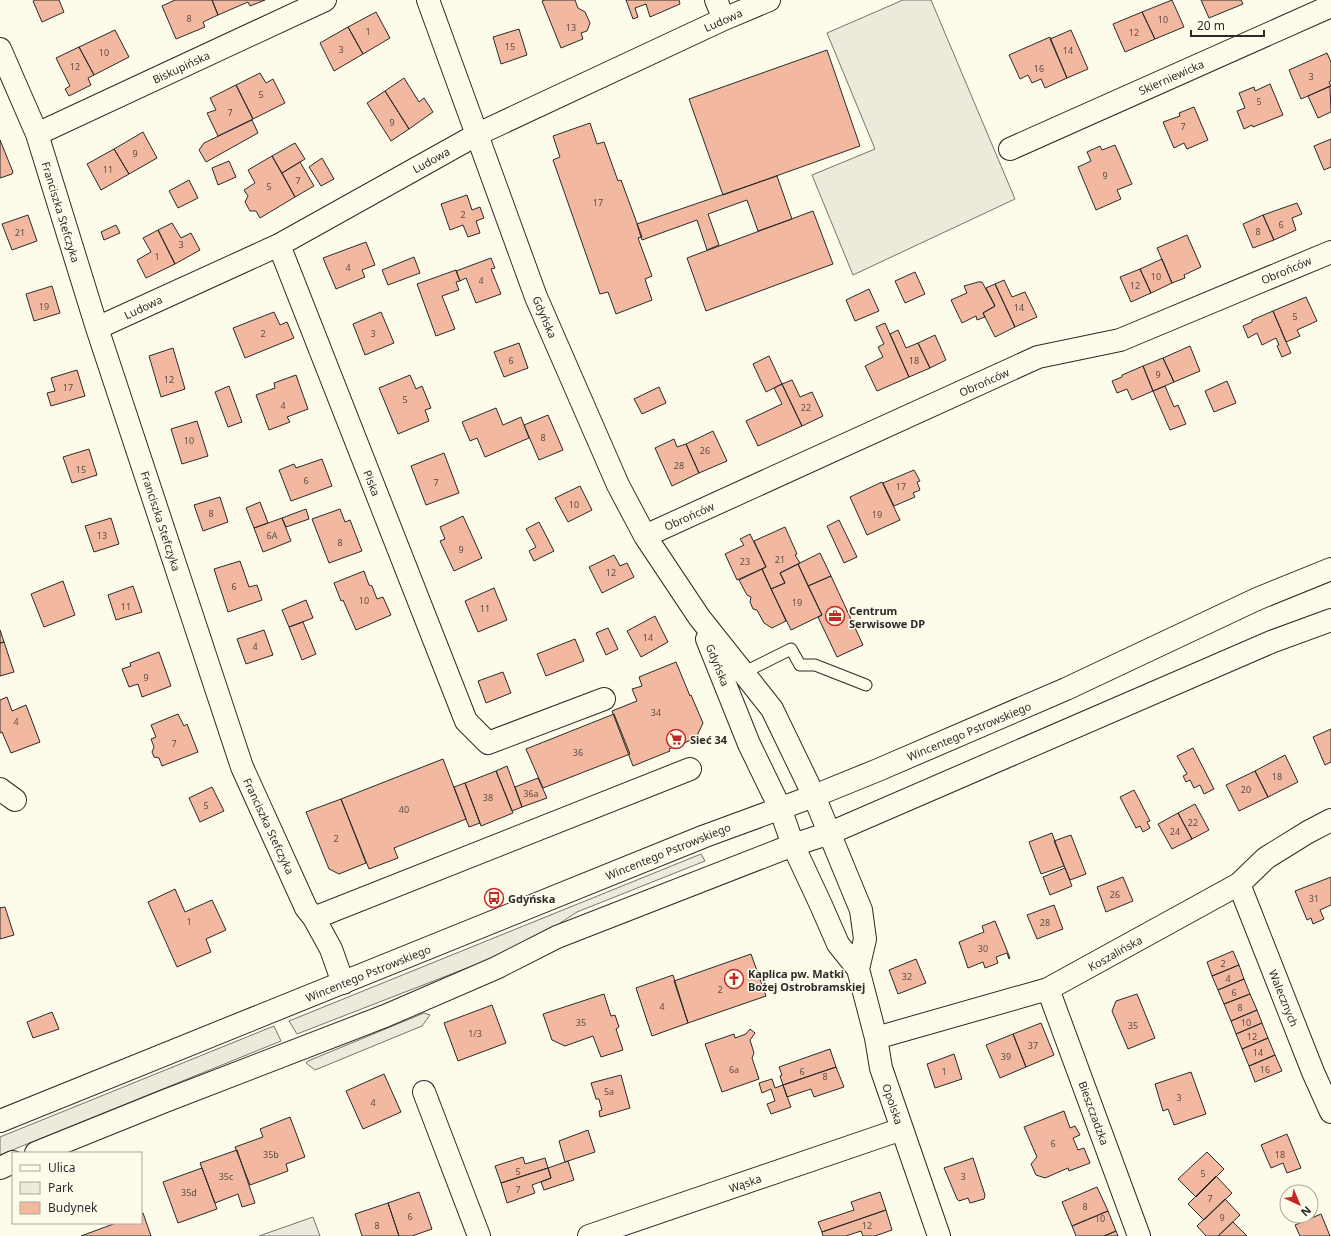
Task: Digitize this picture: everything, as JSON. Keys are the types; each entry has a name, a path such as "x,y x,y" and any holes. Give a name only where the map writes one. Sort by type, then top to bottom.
{"street":[{"name":"Biskupińska","path":"37,134 325,0"},
{"name":"Gdyńska","path":"428,0 536,297 618,485 645,536 699,617 772,710 814,796"},
{"name":"Ludowa","path":"97,328 279,245 478,134 720,9 769,0"},
{"name":"Skierniewicka","path":"1010,149 1331,6"},
{"name":"Franciszka Stefczyka","path":"0,49 37,134 97,328 242,767 306,908 314,918 331,949 343,983"},
{"name":"Piska","path":"279,245 466,721 488,743 604,699"},
{"name":"Obrońców","path":"645,536 1038,357 1120,340 1331,252"},
{"name":"Wincentego Pstrowskiego","path":"0,1121 705,836 814,796 878,770 1066,689 1257,599 1331,569"},
{"name":"Gdyńska","path":"699,617 749,744 780,808 793,845"},
{"path":"38,1152 172,1098 384,1016 496,968 557,937 793,845 830,833 1271,642 1331,620"},
{"path":"314,918 690,769"},
{"name":"Opolska","path":"814,796 861,910 865,939 858,969"},
{"name":"Koszalińska","path":"876,1038 1048,989 1239,884 1266,858 1308,832 1331,820"},
{"name":"Opolska","path":"793,845 838,944 858,969 876,1038 881,1068 939,1236"},
{"name":"Walecznych","path":"1239,884 1322,1069 1331,1112"},
{"name":"Bieszczadzka","path":"1048,989 1139,1236"},
{"path":"424,1092 479,1236"},
{"name":"Wąska","path":"589,1236 902,1129"},
{"path":"0,1168 12,1162"}],"lane":[{"path":"743,673 791,649 800,665 815,665 866,685"}],"green space":[{"path":"903,0 931,0 1015,199 853,275 812,175 875,149 827,33"},
{"path":"701,854 705,861 577,912 542,935 503,954 297,1034 289,1021"},
{"path":"424,1013 430,1015 422,1026 315,1070 306,1063 308,1061"},
{"path":"274,1026 281,1041 0,1155 0,1137"},
{"path":"313,1217 320,1236 259,1236"}],"building":[{"path":"59,0 64,12 42,22 33,1"},
{"path":"175,0 212,0 218,15 203,22 205,27 176,39 162,6"},
{"path":"212,0 265,0 250,6 248,2 218,15"},
{"path":"575,0 578,8 585,12 590,23 587,31 581,33 583,39 561,48 542,1"},
{"path":"626,0 679,0 680,4 650,17 646,4 635,8 638,17 633,19"},
{"path":"1172,0 1184,27 1155,39 1142,12"},
{"path":"1201,0 1241,0 1243,4 1209,18"},
{"path":"376,12 390,38 363,54 348,27"},
{"path":"1142,12 1155,39 1125,52 1113,24"},
{"path":"348,27 363,54 334,71 320,43"},
{"path":"519,29 527,55 501,64 493,37"},
{"path":"115,30 129,57 94,75 79,47"},
{"path":"1071,30 1088,69 1067,78 1050,39"},
{"path":"1050,37 1067,78 1045,88 1041,79 1032,83 1028,75 1020,79 1009,55"},
{"path":"79,47 94,75 88,78 91,85 69,96 65,89 70,86 56,58"},
{"path":"827,50 860,146 723,195 689,99"},
{"path":"1327,53 1331,62 1331,81 1329,82 1331,86 1301,99 1289,70"},
{"path":"260,73 266,83 273,79 285,103 253,119 236,85"},
{"path":"404,78 419,102 424,98 433,112 409,129 385,91"},
{"path":"1270,84 1283,115 1244,129 1237,111 1245,108 1239,93 1254,87 1255,91"},
{"path":"236,85 253,119 218,136 207,113 216,110 210,98"},
{"path":"1330,86 1331,112 1318,118 1308,96"},
{"path":"385,91 409,129 391,141 367,103"},
{"path":"1194,107 1208,140 1187,149 1184,143 1174,148 1163,122 1180,116 1179,113"},
{"path":"252,120 258,133 206,162 199,150 204,143"},
{"path":"590,123 597,144 604,142 618,181 621,180 642,237 638,238 652,276 645,279 652,300 616,314 608,292 600,294 553,160 560,157 553,136"},
{"path":"143,132 157,158 129,174 114,149"},
{"path":"1331,139 1331,167 1324,170 1314,146"},
{"path":"0,140 13,172 12,174 0,178"},
{"path":"295,143 305,159 282,173 272,156"},
{"path":"1115,145 1132,184 1117,190 1121,199 1096,210 1078,167 1091,161 1087,152 1100,146 1102,150"},
{"path":"114,149 129,174 101,190 87,164"},
{"path":"272,156 295,197 260,218 256,211 250,211 245,202 248,196 244,190 255,183 248,170"},
{"path":"322,158 334,179 321,186 309,167"},
{"path":"229,161 236,177 218,185 212,168"},
{"path":"300,162 314,186 295,197 282,173"},
{"path":"777,176 792,219 758,231 747,200 708,214 719,245 707,250 697,220 642,240 637,224"},
{"path":"189,180 198,198 178,208 169,191"},
{"path":"467,195 472,210 480,207 484,218 476,221 480,233 468,237 463,225 450,230 441,204"},
{"path":"1297,203 1302,214 1292,218 1296,230 1274,240 1263,215"},
{"path":"813,211 833,264 706,311 687,258"},
{"path":"28,215 37,241 12,250 2,224"},
{"path":"1263,215 1274,240 1253,248 1243,224"},
{"path":"172,223 181,238 191,233 200,250 175,264 158,230"},
{"path":"116,225 120,233 104,240 101,232"},
{"path":"158,230 175,264 146,278 137,260 151,252 143,238"},
{"path":"1187,235 1201,267 1184,275 1185,278 1172,283 1157,248"},
{"path":"366,242 375,265 362,270 365,277 336,289 323,258"},
{"path":"414,257 420,273 388,285 382,270"},
{"path":"491,258 495,268 491,269 501,294 476,303 466,278 460,281 456,271"},
{"path":"1162,259 1172,283 1151,293 1140,269"},
{"path":"1140,269 1151,293 1131,302 1120,277"},
{"path":"456,270 460,281 456,282 459,290 442,296 455,329 436,336 417,284"},
{"path":"915,272 925,294 905,303 895,281"},
{"path":"1004,280 1012,297 1025,292 1037,317 1015,327 995,284"},
{"path":"982,282 995,306 983,313 985,317 977,320 976,316 962,323 951,300 967,293 964,286"},
{"path":"995,284 1015,327 995,337 983,313 995,306 986,288"},
{"path":"52,286 60,313 34,321 26,294"},
{"path":"869,289 879,311 855,321 846,300"},
{"path":"1306,297 1317,321 1297,330 1300,336 1286,342 1273,311"},
{"path":"1273,311 1291,353 1282,357 1277,346 1279,345 1276,338 1262,345 1257,333 1248,338 1243,326 1252,322 1252,320"},
{"path":"274,312 280,325 287,322 294,338 245,358 233,328"},
{"path":"381,312 394,343 365,355 353,324"},
{"path":"885,323 909,377 877,391 865,366 883,357 878,347 884,344 876,327"},
{"path":"898,330 906,348 918,343 930,368 909,377 890,334"},
{"path":"935,335 946,360 930,368 918,343"},
{"path":"519,343 528,368 504,377 494,352"},
{"path":"1190,346 1200,371 1174,382 1163,358"},
{"path":"173,348 185,389 161,397 149,356"},
{"path":"769,356 782,384 766,392 753,364"},
{"path":"1163,358 1174,382 1153,391 1143,366"},
{"path":"1143,366 1153,391 1132,400 1127,389 1117,393 1112,381"},
{"path":"77,370 85,396 51,406 47,393 55,391 51,378"},
{"path":"296,375 308,409 287,417 290,422 269,430 256,395 275,388 274,383"},
{"path":"410,375 416,389 422,386 431,408 425,410 429,421 398,434 379,388"},
{"path":"792,380 800,397 812,392 823,416 802,426 782,384"},
{"path":"1227,381 1236,403 1214,412 1205,391"},
{"path":"782,384 802,426 758,446 746,421 782,404 774,388"},
{"path":"229,386 242,422 228,427 215,392"},
{"path":"1165,386 1174,407 1178,405 1186,424 1170,430 1153,391"},
{"path":"659,387 666,403 642,414 634,399"},
{"path":"496,408 503,425 521,417 529,438 485,457 477,438 470,441 462,422"},
{"path":"548,415 563,450 539,460 524,425"},
{"path":"197,421 208,456 182,464 171,429"},
{"path":"713,431 727,461 699,473 686,444"},
{"path":"674,439 677,447 686,444 699,473 672,486 655,448"},
{"path":"89,449 97,475 72,483 63,457"},
{"path":"444,453 459,493 426,505 411,466"},
{"path":"322,459 332,486 291,501 279,470 294,464 296,468"},
{"path":"914,470 920,481 917,482 920,490 913,493 915,497 894,506 883,483"},
{"path":"882,482 900,520 867,535 850,497"},
{"path":"580,486 592,510 568,522 555,498"},
{"path":"220,497 228,522 203,531 194,505"},
{"path":"260,502 268,523 254,528 246,508"},
{"path":"306,509 309,519 286,527 282,518"},
{"path":"340,509 345,522 350,520 362,551 329,563 312,519"},
{"path":"463,516 482,558 454,571 440,541 445,539 440,527"},
{"path":"111,518 119,544 94,552 85,526"},
{"path":"282,518 291,541 263,552 254,528"},
{"path":"839,520 857,557 844,563 827,526"},
{"path":"539,522 554,551 534,561 529,551 536,547 526,529"},
{"path":"785,527 797,554 795,555 800,563 780,573 785,583 771,589 762,569 766,567 754,541"},
{"path":"750,534 766,567 737,580 725,554 744,545 740,539"},
{"path":"820,553 831,576 808,586 798,564"},
{"path":"614,555 620,566 627,563 634,577 602,593 589,567"},
{"path":"240,561 249,587 257,585 262,600 228,612 214,569"},
{"path":"798,564 822,615 791,630 771,589 785,583 780,573"},
{"path":"762,569 786,621 772,628 764,623 757,610 753,609 750,602 751,597 747,595 739,580"},
{"path":"364,571 369,585 372,586 377,599 383,597 391,615 356,630 343,600 341,601 334,583"},
{"name":"Centrum Serwisowe DP","path":"831,576 863,645 837,657 818,617 822,615 808,586"},
{"path":"63,581 75,615 44,627 31,594"},
{"path":"133,586 142,612 116,620 108,595"},
{"path":"494,588 507,620 478,632 465,601"},
{"path":"306,600 313,618 289,627 282,610"},
{"path":"655,616 668,642 641,657 627,631"},
{"path":"303,622 316,654 302,660 289,627"},
{"path":"608,628 618,649 606,655 596,633"},
{"path":"0,630 4,642 0,643"},
{"path":"264,630 273,655 246,664 237,639"},
{"path":"575,639 584,661 546,676 537,654"},
{"path":"4,642 14,672 0,676 0,643"},
{"path":"159,652 171,686 142,697 138,684 129,687 122,669 131,666 130,663"},
{"path":"676,662 703,723 696,738 669,749 670,751 633,766 612,711 637,701 632,689 642,686 639,677"},
{"path":"503,672 511,693 486,703 478,681"},
{"path":"7,697 12,711 26,705 40,742 11,753 2,732 0,733 0,700"},
{"path":"178,714 184,726 187,724 198,752 162,766 159,758 154,757 152,752 154,747 151,739 156,737 151,725"},
{"path":"614,714 630,754 543,788 526,749"},
{"path":"1331,729 1331,762 1325,765 1313,737"},
{"path":"1193,748 1214,789 1204,794 1200,785 1194,788 1190,780 1186,782 1183,776 1187,774 1177,756"},
{"path":"1285,755 1298,782 1268,797 1255,771"},
{"path":"443,759 466,819 394,848 398,858 369,869 341,799"},
{"path":"507,766 522,807 512,811 496,771"},
{"path":"496,771 513,813 481,826 465,783"},
{"path":"1255,771 1268,797 1239,811 1226,785"},
{"path":"538,778 547,798 522,807 515,787"},
{"path":"465,783 480,823 469,827 454,787"},
{"path":"212,787 224,811 200,822 189,798"},
{"path":"1134,790 1150,821 1147,822 1150,828 1143,832 1140,826 1136,828 1120,797"},
{"path":"341,799 366,863 339,874 329,869 306,812"},
{"path":"1195,804 1209,830 1192,839 1178,813"},
{"path":"1178,813 1192,839 1172,849 1158,824"},
{"path":"1052,833 1064,866 1041,874 1029,842"},
{"path":"1071,835 1086,874 1070,880 1054,841"},
{"path":"1065,868 1072,886 1050,895 1043,877"},
{"path":"1123,877 1133,901 1106,912 1097,887"},
{"path":"1331,877 1331,905 1320,910 1324,919 1313,924 1311,918 1307,920 1295,891"},
{"path":"175,889 185,912 212,900 226,930 206,939 211,952 177,967 148,902"},
{"path":"1054,905 1063,929 1037,939 1027,915"},
{"path":"5,907 14,935 0,939 0,908"},
{"path":"995,921 1010,958 1009,959 1007,953 996,957 998,963 993,965 985,968 983,962 968,968 959,942 984,932 982,926"},
{"path":"1233,951 1239,965 1212,976 1207,962"},
{"path":"751,954 766,996 688,1023 674,981"},
{"path":"916,959 926,983 898,994 889,970"},
{"path":"1239,965 1244,979 1218,990 1212,976"},
{"path":"673,975 688,1023 652,1036 636,988"},
{"path":"1244,979 1250,994 1224,1004 1218,990"},
{"path":"604,994 611,1016 615,1015 619,1027 616,1029 623,1050 601,1057 593,1036 565,1046 552,1040 543,1014"},
{"path":"1137,994 1155,1038 1128,1049 1112,1011 1116,1001"},
{"path":"1250,994 1257,1010 1231,1021 1224,1004"},
{"path":"492,1005 506,1043 458,1061 444,1023"},
{"path":"1257,1010 1262,1023 1236,1034 1231,1021"},
{"path":"52,1012 59,1029 33,1038 27,1022"},
{"path":"1041,1023 1054,1055 1026,1067 1013,1034"},
{"path":"1262,1023 1268,1038 1242,1049 1236,1034"},
{"path":"750,1029 755,1033 750,1040 754,1053 752,1058 759,1079 722,1092 705,1044 734,1034 735,1038 746,1034"},
{"path":"1013,1034 1026,1067 1000,1078 986,1045"},
{"path":"1268,1038 1275,1055 1249,1066 1242,1049"},
{"path":"830,1049 836,1067 783,1085 779,1067"},
{"path":"954,1054 962,1079 935,1088 927,1064"},
{"path":"1275,1055 1282,1071 1255,1082 1249,1066"},
{"path":"836,1067 844,1087 814,1097 811,1089 787,1097 783,1085"},
{"path":"1191,1072 1206,1114 1174,1125 1168,1109 1163,1111 1155,1084"},
{"path":"384,1074 401,1112 363,1129 346,1091"},
{"path":"621,1075 630,1108 600,1117 599,1111 602,1110 599,1099 596,1099 591,1083"},
{"path":"772,1079 775,1088 783,1085 791,1107 771,1114 767,1104 775,1101 771,1089 762,1093 759,1083"},
{"path":"1064,1111 1070,1128 1075,1126 1080,1135 1073,1138 1078,1150 1084,1148 1090,1163 1069,1171 1068,1168 1045,1178 1036,1175 1031,1164 1037,1157 1024,1127"},
{"path":"290,1117 305,1157 286,1164 288,1171 250,1185 235,1147 263,1137 260,1129"},
{"path":"588,1130 595,1152 565,1162 559,1141"},
{"path":"1287,1134 1301,1168 1287,1173 1283,1163 1271,1168 1261,1145"},
{"path":"237,1150 255,1203 242,1207 238,1194 215,1203 200,1163"},
{"path":"1207,1152 1224,1169 1196,1197 1178,1179"},
{"path":"523,1157 525,1164 545,1158 548,1168 501,1183 495,1166"},
{"path":"973,1158 985,1195 984,1199 970,1203 968,1198 959,1201 944,1168"},
{"path":"568,1161 574,1180 544,1190 541,1182 551,1178 548,1168"},
{"path":"202,1168 217,1209 178,1223 163,1182"},
{"path":"548,1168 551,1178 532,1185 535,1193 507,1203 501,1183"},
{"path":"1216,1176 1232,1193 1204,1220 1188,1204"},
{"path":"1097,1187 1108,1211 1072,1226 1062,1202"},
{"path":"419,1192 432,1229 412,1236 399,1236 388,1203"},
{"path":"880,1192 886,1210 822,1232 818,1222 854,1210 851,1202"},
{"path":"1225,1199 1240,1215 1218,1236 1206,1236 1197,1226"},
{"path":"388,1203 399,1236 362,1236 355,1214"},
{"path":"886,1210 892,1230 875,1236 863,1236 861,1231 846,1236 823,1236 822,1232"},
{"path":"1108,1211 1116,1231 1104,1236 1076,1236 1072,1226"},
{"path":"142,1214 151,1236 81,1236 113,1224 142,1224"},
{"path":"1321,1214 1330,1236 1300,1236 1295,1225 1319,1224 1319,1215"},
{"path":"1233,1222 1247,1236 1218,1236"},
{"path":"1116,1231 1118,1236 1104,1236"}],"place":[{"name":"Centrum Serwisowe DP","path":"835,616"},
{"name":"Sieć 34","path":"676,739"},
{"name":"Gdyńska","path":"494,898"},
{"name":"Kaplica pw. Matki Bożej Ostrobramskiej","path":"734,979"}]}
